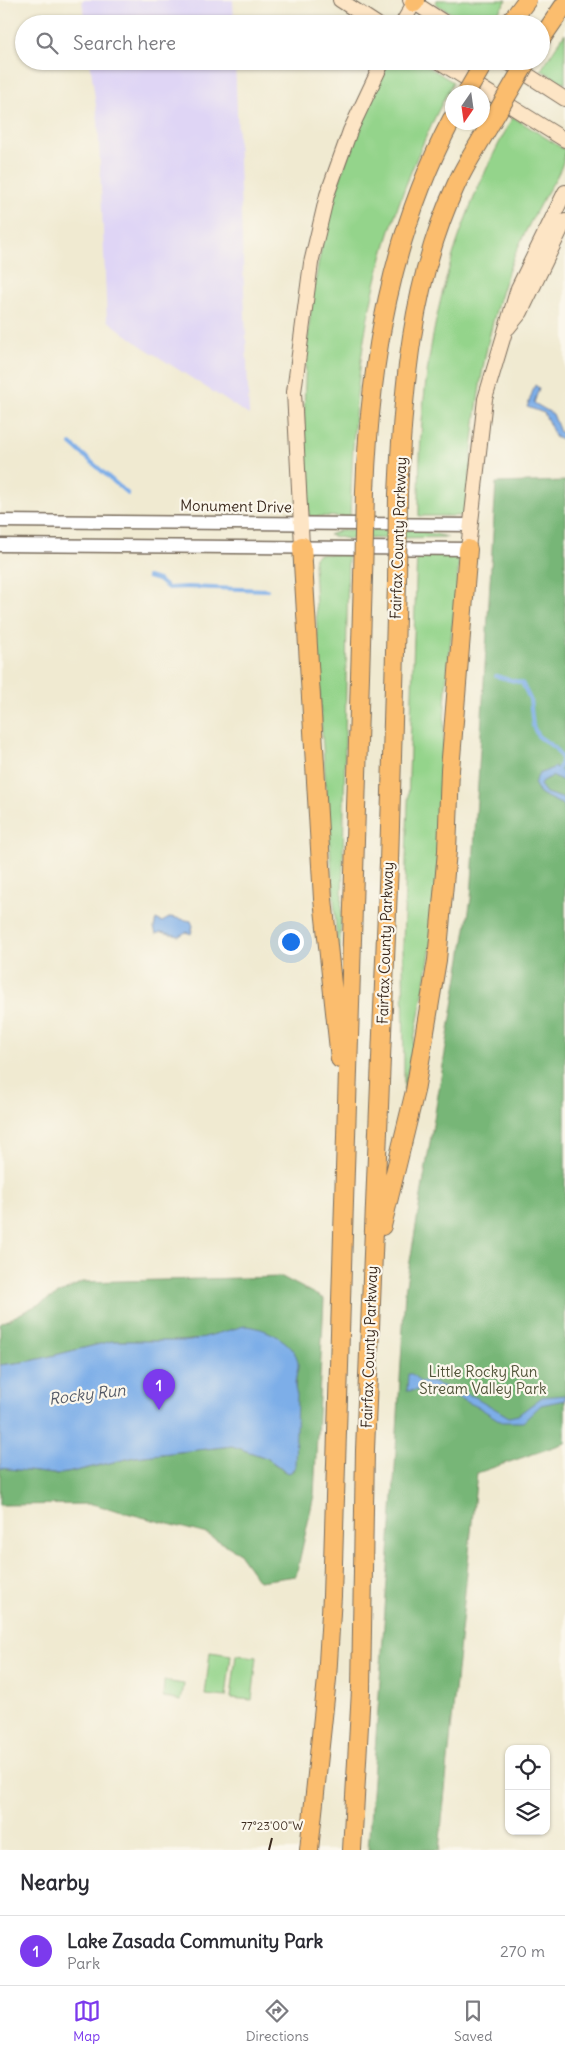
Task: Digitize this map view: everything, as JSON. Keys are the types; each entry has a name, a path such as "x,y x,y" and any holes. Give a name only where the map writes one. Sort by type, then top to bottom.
{"highway":[{"path":"516,15 527,0"},
{"path":"550,26 565,4"},
{"path":"471,85 480,70"},
{"name":"Fairfax County Parkway","path":"352,1850 361,1690 364,1494 402,399 416,312 435,242 456,184 522,70"},
{"name":"Fairfax County Parkway","path":"309,1850 327,1679 332,1596 368,418 376,352 389,293 413,207 430,162 446,130"},
{"path":"302,546 323,899 332,971 346,1134"},
{"path":"373,1265 414,1091 437,960 468,548"}],"main road":[{"path":"340,0 363,15"},
{"path":"407,15 414,1 434,15"},
{"path":"302,546 294,392 311,262 327,194 350,131 379,70"},
{"path":"452,70 565,140"},
{"path":"520,70 565,99"},
{"path":"468,548 484,399 506,331 509,313 527,267 565,192"},
{"path":"506,331 521,312 565,221"}],"street":[{"name":"Monument Drive","path":"0,521 471,526"},
{"path":"0,545 468,548"}],"shaded area":[{"path":"82,0 233,0 234,15 84,15"},
{"path":"91,70 235,70 249,415 140,345 107,320 98,121"}],"green space":[{"path":"437,0 507,0 496,15 454,15 435,3"},
{"path":"565,33 565,84 541,70 550,70 550,56"},
{"path":"386,70 434,70 453,82 451,85 445,85 445,98 419,152 405,188 392,225 371,300 357,394 350,517 309,516 304,397 308,339 315,282 327,226 343,171 364,116"},
{"path":"513,117 565,150 564,157 559,172 535,214 516,253 493,321 480,384 472,448 467,513 463,516 419,516 423,409 429,359 438,310 467,214 488,166"},
{"name":"Little Rocky Run Stream Valley Park","path":"565,481 565,1443 477,1473 439,1850 368,1850 395,1468 405,1291 471,899 496,483"},
{"path":"341,530 418,530 448,537 348,539 329,535"},
{"path":"417,553 456,554 459,557 446,688 435,917 424,991 404,1090 403,944"},
{"path":"319,554 348,554 343,868 339,972 321,719 314,564 315,557"},
{"path":"282,1277 324,1299 314,1495 296,1576 259,1581 238,1552 207,1534 92,1504 0,1505 0,1468 54,1474 67,1473 135,1457 232,1446 267,1458 285,1472 293,1471 296,1371 202,1339 112,1341 31,1361 0,1365 0,1324 82,1282"},
{"path":"210,1652 231,1655 226,1697 205,1695"},
{"path":"236,1655 257,1657 252,1700 231,1698"},
{"path":"164,1681 184,1684 181,1701 163,1697"}],"water":[{"path":"535,385 539,388 534,403 553,414 560,432 565,433 565,439 556,438 544,413 527,407"},
{"path":"555,767 565,773 565,782 553,776 542,781 540,785 546,793 565,799 565,821 563,805 540,794 534,783 539,774"},
{"path":"171,917 191,921 193,926 191,934 186,932 179,936 161,932 156,934 154,928 156,919 162,922"},
{"name":"Rocky Run","path":"244,1326 261,1329 280,1338 294,1351 297,1359 298,1368 295,1385 297,1395 295,1467 290,1473 267,1458 232,1446 135,1457 67,1473 54,1474 0,1468 0,1365 31,1361 112,1341 190,1341"},
{"path":"408,1374 412,1374 420,1382 431,1382 475,1397 509,1417 518,1415 542,1397 565,1395 565,1400 541,1405 523,1422 502,1422 480,1408 444,1391 435,1389 407,1391"}],"waterway":[{"path":"71,444 128,494"},
{"path":"148,577 158,580 168,588 267,590"},
{"path":"496,676 522,683 530,699 533,726 538,736 555,748 562,759 557,773"}],"place":[{"name":"Lake Zasada Community Park","path":"159,1410"}]}
